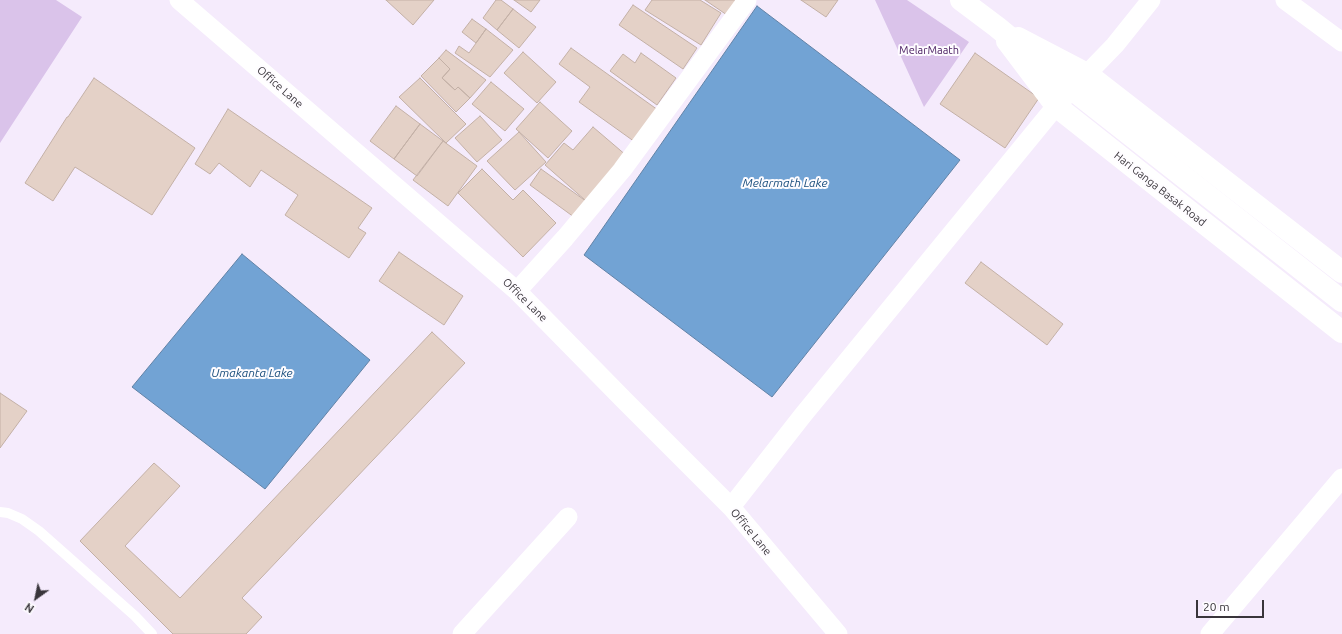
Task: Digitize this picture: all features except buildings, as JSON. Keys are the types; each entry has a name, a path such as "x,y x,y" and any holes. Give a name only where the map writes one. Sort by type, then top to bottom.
{"main road":[{"name":"Hari Ganga Basak Road","path":"960,0 997,27 1056,106 1342,332"},
{"path":"997,27 1080,82 1342,272"},
{"path":"1080,82 1342,301"}],"street":[{"name":"Office Lane","path":"179,0 517,290 730,507 838,634"},
{"path":"517,290 565,238 622,170 747,0"},
{"path":"730,507 808,408 1056,106 1115,45 1151,0"},
{"path":"1285,0 1342,42"},
{"path":"1210,634 1342,478"},
{"path":"462,634 568,517"}],"lane":[{"path":"0,512 8,513 22,519 39,531 135,616 152,634"}],"green space":[{"path":"0,0 56,0 82,17 0,143"},
{"name":"MelarMaath","path":"875,0 907,0 969,42 924,107"}],"water":[{"name":"Melarmath Lake","path":"757,6 960,160 772,397 584,255"},
{"name":"Umakanta Lake","path":"242,254 370,360 265,489 132,387"}]}
